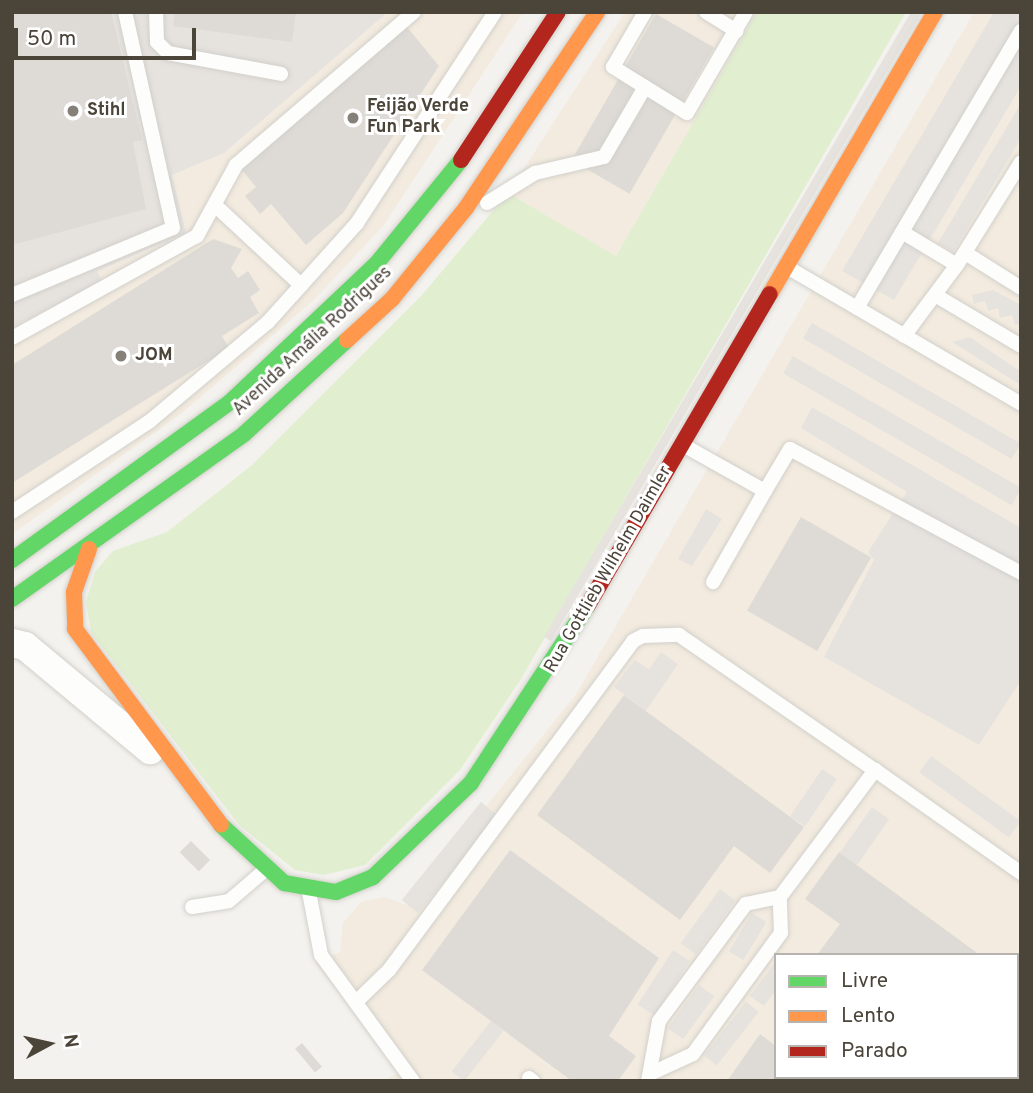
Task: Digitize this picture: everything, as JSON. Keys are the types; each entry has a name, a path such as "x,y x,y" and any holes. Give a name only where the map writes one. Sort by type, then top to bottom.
{"main road":[{"name":"Avenida Amália Rodrigues","path":"12,560 230,402 377,263 459,163 558,12"},
{"name":"Avenida Amália Rodrigues","path":"12,599 89,549 244,434 392,299 430,252 597,12"},
{"name":"Rua Gottlieb Wilhelm Daimler","path":"309,892 336,892 373,877 471,783 542,684 935,12"},
{"path":"89,549 74,592 75,629 171,768 265,870 309,892"}],"street":[{"path":"12,643 54,669 171,768"}],"lane":[{"path":"12,295 173,228 125,12"},
{"path":"156,12 157,42 167,54 281,74"},
{"path":"12,338 197,236 216,207 236,165 414,12"},
{"path":"12,512 149,421 268,322 358,223 495,12"},
{"path":"645,12 613,66 687,113 746,12"},
{"path":"706,12 736,31"},
{"path":"857,309 1021,31"},
{"path":"430,252 508,184 604,157 645,87"},
{"path":"904,336 962,260 1021,162"},
{"path":"216,207 301,285"},
{"path":"902,232 1021,288"},
{"path":"787,267 1021,404"},
{"path":"935,295 1021,346"},
{"path":"682,444 765,491"},
{"path":"713,582 790,449 1021,573"},
{"path":"356,1002 389,970 633,641 643,636 679,635 1021,873"},
{"path":"780,897 746,904 659,1021 649,1057 650,1077 693,1054 781,933 780,897 875,770"},
{"path":"192,907 229,901 265,870"},
{"path":"309,892 321,955 413,1081"}],"shaded area":[{"path":"12,12 388,12 224,153 172,175 186,233 12,308"},
{"path":"388,12 523,12 384,225 314,300 182,413 12,534 12,308 186,234 172,175 224,153"},
{"path":"625,12 757,12 616,256 508,193"},
{"path":"911,12 922,12 551,641 544,637"},
{"path":"974,12 1021,12 1021,1081 385,1081 402,1069 315,963 340,952 343,923 361,902 384,897 407,905 576,694"},
{"path":"994,12 1021,12 1021,86 894,300 842,271"},
{"path":"1021,103 1021,138 953,252 938,243"},
{"path":"97,270 102,283 12,327 12,307"},
{"path":"993,290 1021,305 1021,324 1015,325 1012,315 1000,318 998,308 988,311 985,301 974,304 972,295"},
{"path":"812,323 1021,443 1012,459 803,339"},
{"path":"970,337 1021,372 1021,385 952,342"},
{"path":"793,356 1021,488 1012,505 783,373"},
{"path":"812,407 1021,528 1021,680 979,745 824,657 874,560 868,552 907,492 801,428"},
{"path":"706,509 722,519 692,566 678,559"},
{"path":"661,652 678,664 646,711 614,687 635,660 649,669"},
{"path":"931,756 1021,821 1009,837 919,772"},
{"path":"822,769 837,779 805,826 790,816"},
{"path":"481,802 497,815 418,913 402,900"},
{"path":"872,807 889,819 857,865 840,853"},
{"path":"720,889 735,900 696,954 681,943"},
{"path":"752,913 767,922 743,960 729,952"},
{"path":"673,950 690,961 654,1015 638,1005"},
{"path":"774,964 774,993 764,1006 750,996"},
{"path":"699,985 714,996 683,1039 668,1028"},
{"path":"746,1002 759,1012 717,1065 704,1056"},
{"path":"491,1021 504,1031 464,1081 452,1071"}],"green space":[{"path":"757,12 906,12 521,679 460,770 365,865 324,875 295,870 239,825 91,632 86,602 95,572 113,551 167,532 252,465 422,295 508,193 616,256"}],"building":[{"path":"12,12 111,12 142,140 133,142 146,209 12,245"},
{"path":"175,12 296,12 292,42 173,26"},
{"path":"656,14 714,48 630,194 572,160"},
{"name":"Feijão Verde Fun Park","path":"407,27 439,66 343,213 306,245 271,204 260,214 245,196 256,187 241,169"},
{"name":"JOM","path":"213,239 242,249 231,268 238,278 248,271 260,290 250,297 259,313 222,336 229,348 12,483 12,365"},
{"path":"801,517 871,558 817,651 747,611"},
{"path":"624,695 804,827 770,873 734,846 680,920 537,815"},
{"path":"191,841 210,860 199,871 180,852"},
{"path":"510,850 659,958 609,1036 636,1056 618,1081 572,1081 422,970"},
{"path":"839,852 977,953 818,953 840,924 805,899"},
{"path":"760,1034 774,1044 774,1079 823,1081 727,1081"},
{"path":"302,1043 322,1067 315,1073 295,1049"}],"traffic: fast":[{"path":"12,560 230,402 377,263 461,160"},
{"path":"12,599 244,434 347,340"},
{"path":"221,825 284,883 336,892 373,877 471,783 588,605"}],"traffic: slow":[{"path":"347,340 392,299 466,208 597,12"},
{"path":"770,294 935,12"},
{"path":"89,549 74,592 75,629 221,825"}],"traffic: jam":[{"path":"461,160 558,12"},
{"path":"588,605 770,294"}],"place":[{"name":"Stihl","path":"73,111"},
{"name":"Feijão Verde Fun Park","path":"353,118"},
{"name":"JOM","path":"121,356"}]}
